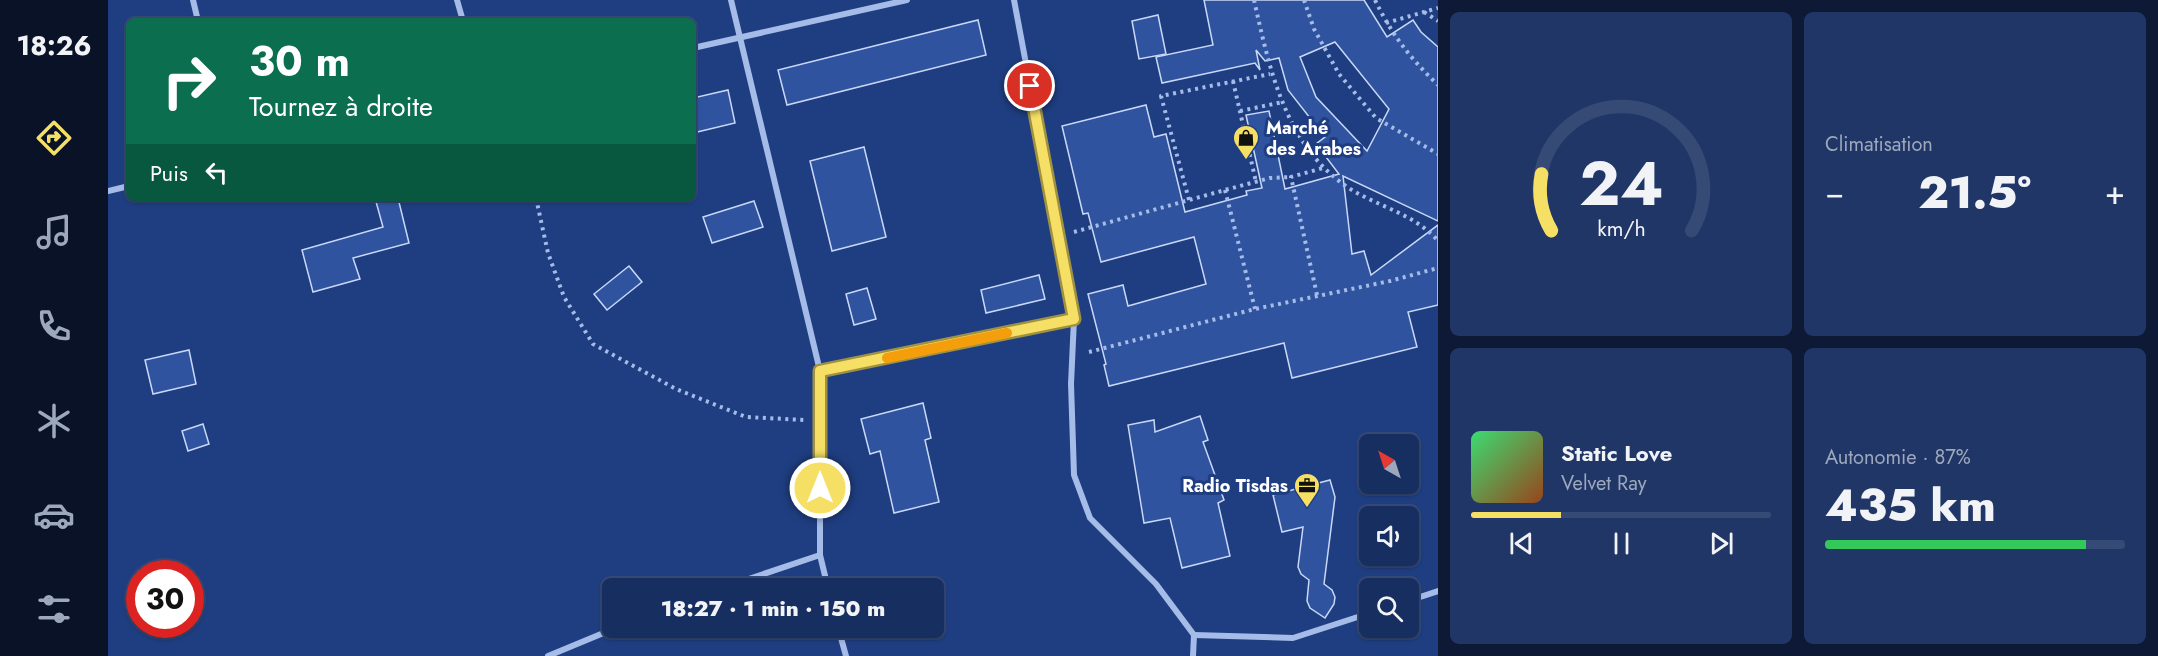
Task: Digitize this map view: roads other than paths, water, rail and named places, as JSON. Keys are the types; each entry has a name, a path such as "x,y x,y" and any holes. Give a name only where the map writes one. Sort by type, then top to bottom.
{"street":[{"path":"193,0 197,18"},
{"path":"457,0 462,18"},
{"path":"731,0 820,371 820,555 826,578"},
{"path":"696,47 907,0"},
{"path":"1014,0 1074,319 1072,356 1074,475 1090,518 1156,584 1194,635 1193,656"},
{"path":"108,191 126,187"},
{"path":"820,371 1074,319"},
{"path":"752,578 820,555"},
{"path":"1419,597 1438,591"},
{"path":"1194,635 1293,638 1359,617"},
{"path":"548,656 602,634"},
{"path":"841,638 846,656"}],"place":[{"name":"Marché des Arabes","path":"1246,161"},
{"name":"Radio Tisdas","path":"1307,509"}]}
